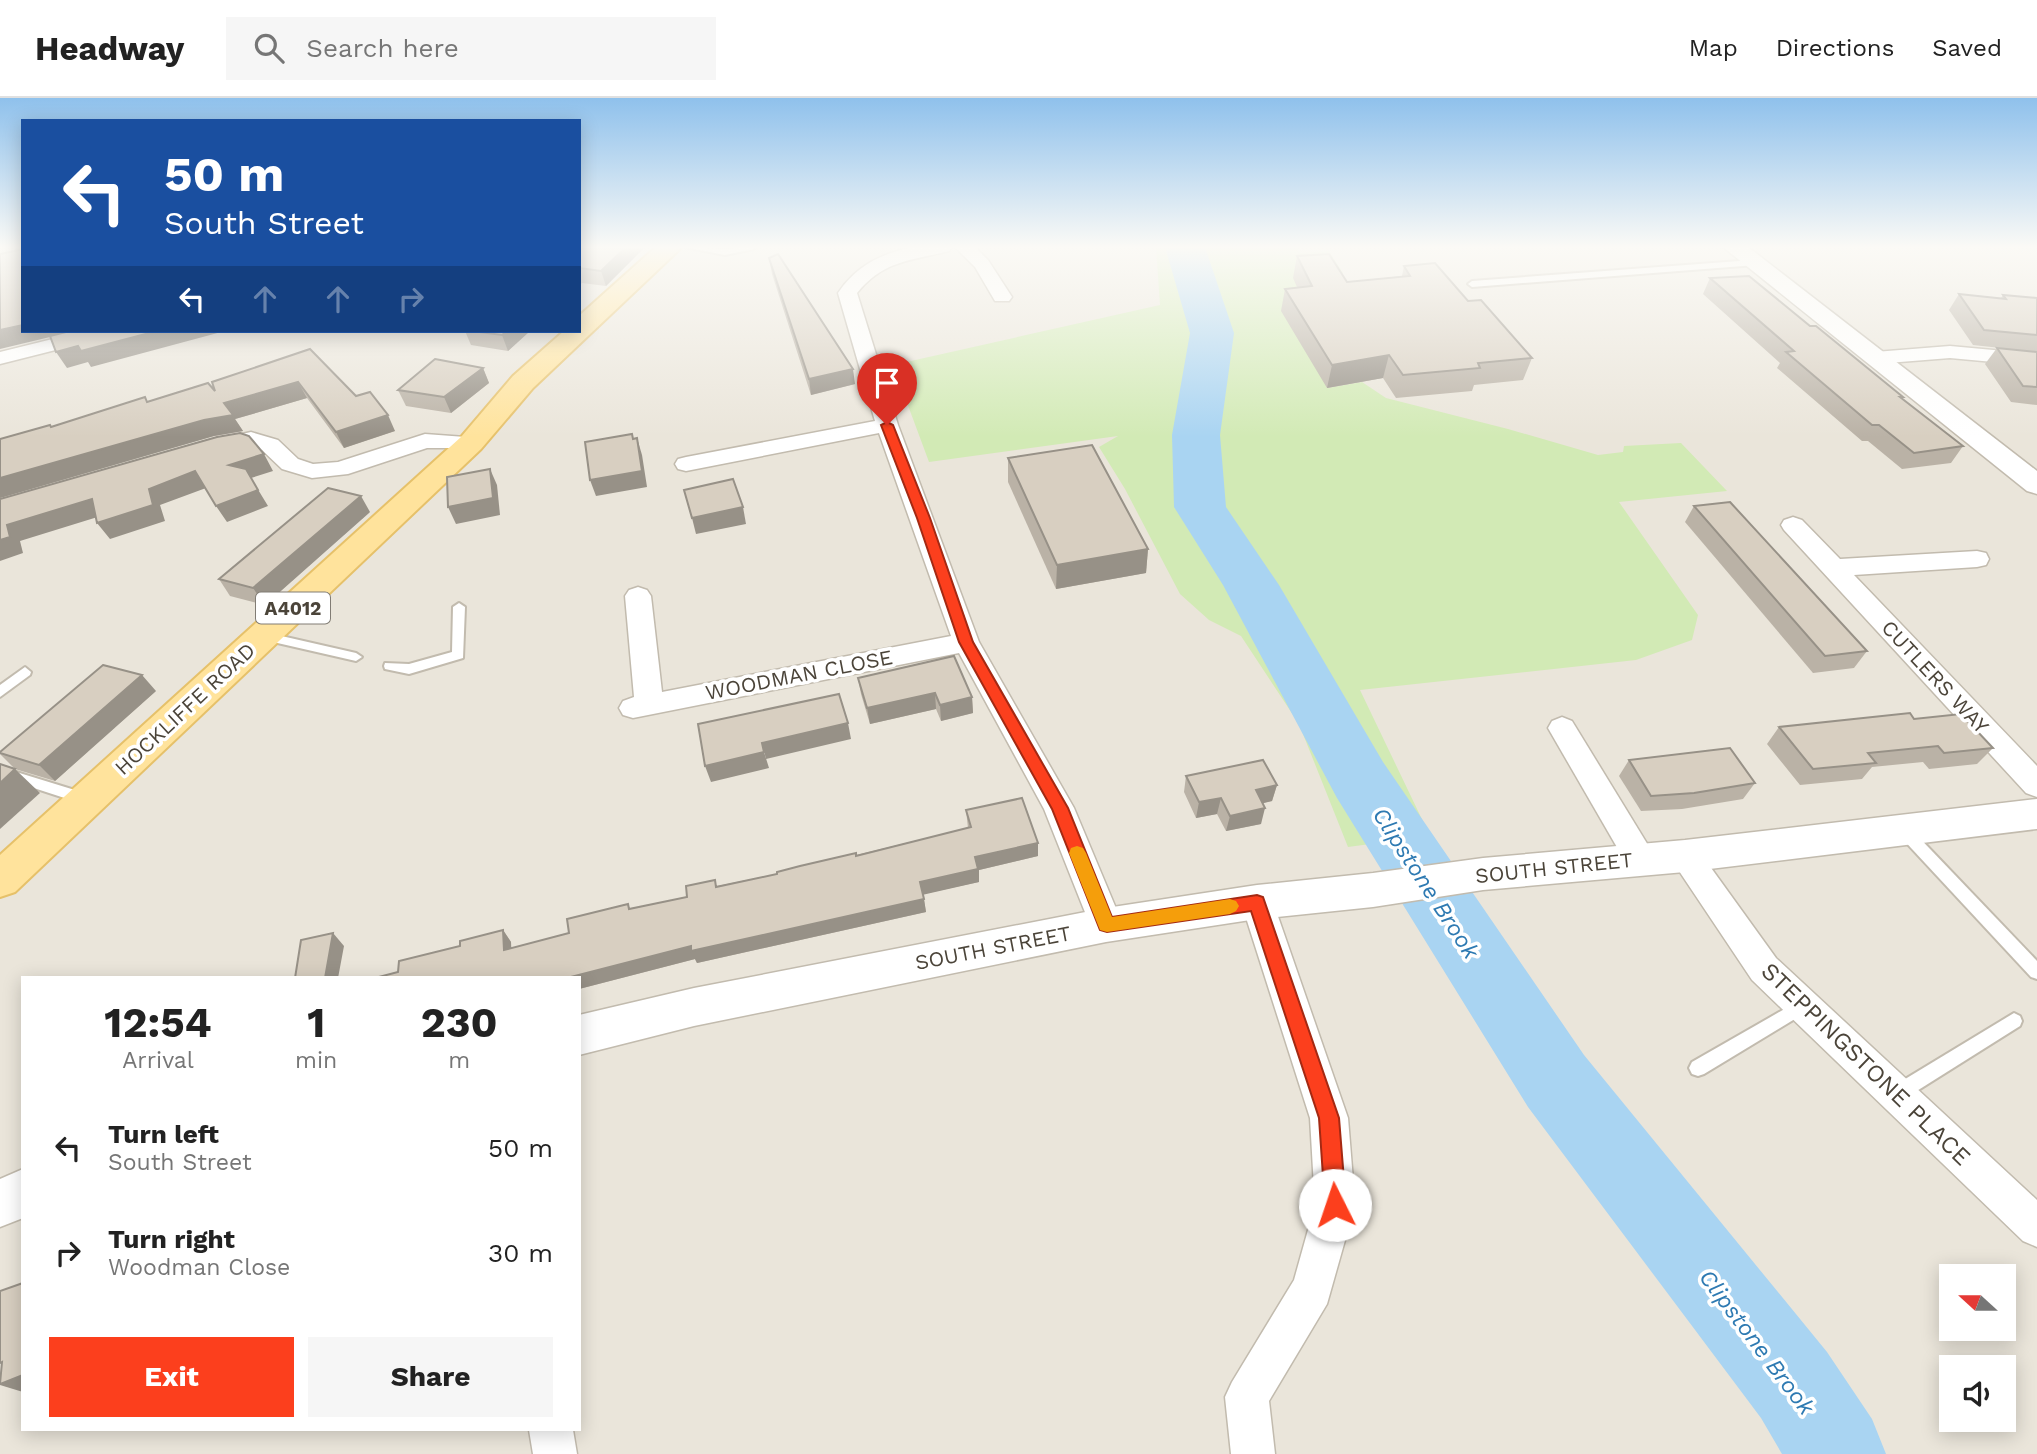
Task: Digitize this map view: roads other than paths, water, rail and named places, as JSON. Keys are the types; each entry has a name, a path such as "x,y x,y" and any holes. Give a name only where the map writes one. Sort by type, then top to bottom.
{"main road":[{"name":"HOCKLIFFE ROAD","path":"581,328 601,310"},
{"name":"HOCKLIFFE ROAD","path":"0,880 471,443 523,382 576,333"}],"street":[{"path":"852,310 887,425 966,642 1059,808 1107,925"},
{"path":"1814,310 2037,485"},
{"path":"0,358 100,333"},
{"path":"1875,358 1950,352 2037,360"},
{"path":"686,464 887,425"},
{"path":"197,452 251,439 270,445 290,464 312,471 340,469 425,441 471,443"},
{"name":"CUTLERS WAY","path":"1793,525 2037,785"},
{"path":"1833,568 1977,559"},
{"name":"WOODMAN CLOSE","path":"638,596 641,706 966,642"},
{"path":"1562,728 1640,859"},
{"name":"SOUTH STREET","path":"581,1035 694,1007 1107,925 1257,902 1373,890 1483,874 1685,856 2037,814"},
{"name":"STEPPINGSTONE PLACE","path":"1685,856 1764,970 2037,1227"},
{"path":"1253,1454 1247,1397 1312,1289 1335,1205 1329,1118 1257,902"},
{"path":"0,1203 21,1194"},
{"path":"551,1431 555,1454"}],"lane":[{"path":"390,666 409,669 458,655 459,607"},
{"path":"263,636 356,657"},
{"path":"0,692 25,672"},
{"path":"0,772 88,799"},
{"path":"1903,830 2037,972"},
{"path":"1698,1068 1802,1006"},
{"path":"1896,1094 2014,1021"}],"waterway":[{"name":"Clipstone Brook","path":"1205,310 1212,333 1196,435 1200,507 1251,585 1360,780 1556,1081 1794,1385 1837,1454"}]}
